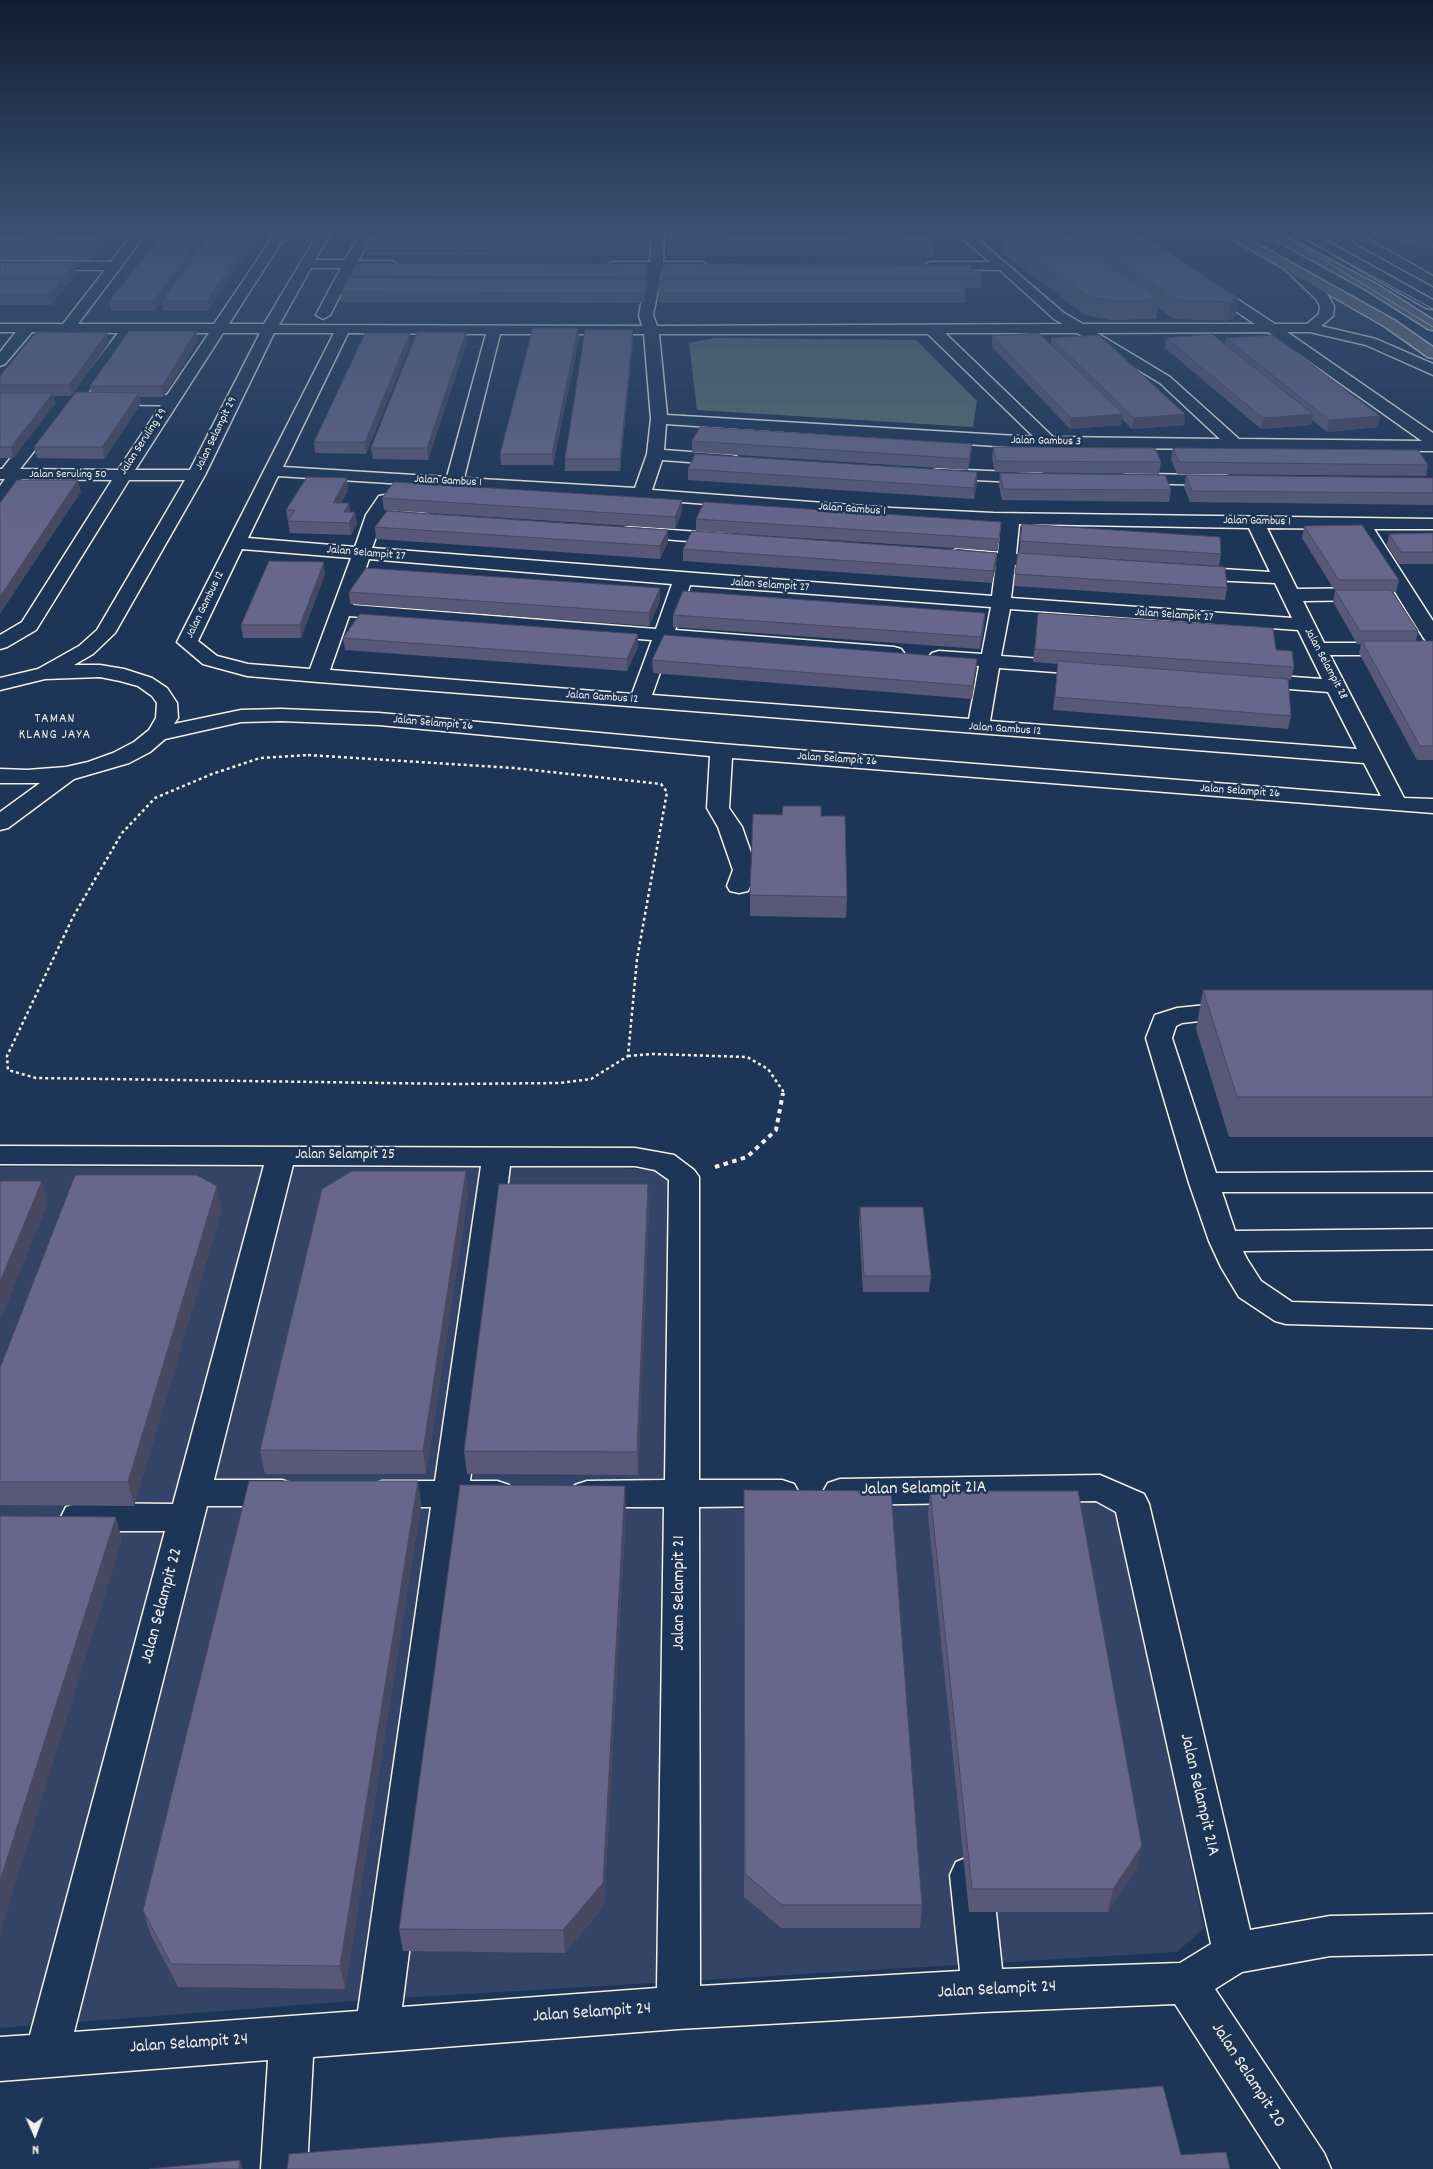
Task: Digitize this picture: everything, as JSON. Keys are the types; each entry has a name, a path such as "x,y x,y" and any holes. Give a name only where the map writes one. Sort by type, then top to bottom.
{"highway":[{"path":"1404,333 1433,354"}],"street":[{"path":"0,361 24,333"},
{"path":"0,498 8,474 125,333"},
{"name":"Jalan Seruling 29","path":"0,643 30,626 123,475 215,333"},
{"name":"Jalan Selampit 29","path":"44,673 86,650 106,633 196,475 267,333"},
{"name":"Jalan Gambus 12","path":"338,333 273,471 187,642 210,660 247,670 318,676 511,711 640,700 978,728 1373,757"},
{"path":"454,482 493,333"},
{"path":"642,494 654,454 659,419 650,333"},
{"path":"936,333 1048,442"},
{"path":"1085,333 1165,380 1236,445"},
{"path":"1280,333 1433,441"},
{"path":"1333,333 1371,342 1433,370"},
{"path":"0,398 171,400"},
{"name":"Jalan Gambus 3","path":"659,419 984,440 1160,444 1433,446"},
{"path":"978,728 1001,603 1006,557 984,440"},
{"path":"1160,444 1193,522"},
{"path":"654,454 746,461"},
{"name":"Jalan Gambus 1","path":"273,471 642,494 696,517 891,513 995,501 1193,522 1433,524"},
{"path":"923,473 995,501 1058,479"},
{"name":"Jalan Seruling 50","path":"8,474 196,475"},
{"path":"318,676 375,515 401,479"},
{"path":"1116,479 1241,480"},
{"path":"375,515 434,519"},
{"path":"610,530 696,517 746,540"},
{"path":"640,700 663,636 676,568 696,517"},
{"name":"Jalan Selampit 28","path":"1256,522 1305,625 1319,649 1396,804"},
{"path":"1362,524 1433,637"},
{"name":"Jalan Selampit 27","path":"236,543 361,554 676,568 1001,603 1305,625"},
{"path":"943,554 1006,557 1074,565"},
{"path":"1171,572 1287,586 1407,594"},
{"path":"342,610 1110,670"},
{"path":"0,625 30,626"},
{"path":"106,633 124,675"},
{"path":"1319,649 1433,648"},
{"path":"0,684 44,673 100,671 124,675 145,682 160,692 168,703 167,718 158,734 142,747 121,758 66,774 27,777 0,776"},
{"path":"1229,678 1337,686"},
{"name":"Jalan Selampit 26","path":"168,703 240,716"},
{"name":"Jalan Selampit 26","path":"158,734 240,716 281,715 379,719 511,711 721,751 1433,806"},
{"path":"721,751 718,808 730,827 745,870 739,886"},
{"path":"0,823 66,774"},
{"path":"1261,1010 1223,1010 1177,1016 1164,1021 1159,1038 1204,1183 1232,1260 1250,1289 1286,1313 1433,1317"},
{"name":"Jalan Selampit 25","path":"0,1156 635,1157 664,1162 684,1177"},
{"path":"79,1183 90,1156"},
{"name":"Jalan Selampit 22","path":"46,2056 281,1156"},
{"path":"377,2030 497,1156"},
{"name":"Jalan Selampit 21","path":"678,2008 684,1177"},
{"path":"1204,1183 1433,1182"},
{"path":"1224,1241 1433,1239"},
{"name":"Jalan Selampit 21A","path":"351,1494 682,1494 1100,1488 1132,1504 1234,1953"},
{"path":"933,1490 937,1529"},
{"path":"49,1517 312,1493"},
{"path":"968,1843 983,1991"},
{"path":"1186,1983 1234,1953 1330,1936 1433,1934"},
{"name":"Jalan Selampit 24","path":"0,2059 678,2008 983,1991 1186,1983"},
{"name":"Jalan Selampit 20","path":"1186,1983 1308,2169"},
{"path":"284,2169 292,2037"}],"path":[{"path":"628,1056 637,958 665,803 666,792 661,784 514,768 308,755 260,758 212,774 154,798 122,832 78,909 8,1056 8,1070 36,1078 456,1084 560,1083 591,1079 628,1056 654,1054 747,1057 768,1069 783,1090 776,1130 747,1157 684,1177"}],"shaded area":[{"path":"0,1167 624,1168 656,1171 668,1181 665,1505 1092,1501 1121,1515 1204,1928 1177,1952 365,2000 0,2028"}],"green space":[{"path":"715,338 916,340 977,401 973,427 697,410 689,343"}],"building":[{"path":"35,333 107,333 69,385 0,385 0,376"},
{"path":"127,333 195,333 162,386 90,386"},
{"path":"365,333 410,333 365,442 314,442"},
{"path":"417,333 466,333 427,448 371,448"},
{"path":"532,333 577,333 552,454 500,454"},
{"path":"585,333 633,333 620,459 565,459"},
{"path":"1039,333 1123,414 1071,418 992,336"},
{"path":"1212,334 1313,414 1263,418 1166,338"},
{"path":"1099,335 1185,414 1134,418 1051,338"},
{"path":"1273,335 1380,416 1329,420 1226,338"},
{"path":"76,392 139,393 102,447 34,447"},
{"path":"0,393 53,393 11,447 0,447"},
{"path":"700,427 972,444 969,459 692,441"},
{"path":"993,447 1155,448 1161,462 996,461"},
{"path":"1173,448 1418,450 1428,465 1179,462"},
{"path":"695,454 977,472 974,488 688,469"},
{"path":"1000,473 1165,475 1171,490 1003,489"},
{"path":"1186,475 1433,478 1433,493 1192,491"},
{"path":"307,477 347,478 333,503 349,503 344,512 355,512 349,523 288,521 295,510 286,510"},
{"path":"17,480 78,480 0,597 0,503"},
{"path":"394,482 682,500 675,517 382,498"},
{"path":"704,502 1001,522 999,539 696,519"},
{"path":"387,511 668,530 660,546 375,527"},
{"path":"1022,524 1220,537 1221,554 1020,541"},
{"path":"1362,525 1399,580 1339,580 1304,526"},
{"path":"692,531 997,553 993,571 683,549"},
{"path":"1433,533 1433,552 1401,552 1389,534"},
{"path":"1018,553 1225,567 1227,588 1015,574"},
{"path":"269,561 324,562 300,625 241,625"},
{"path":"366,568 660,588 649,613 349,592"},
{"path":"1335,590 1391,590 1418,631 1360,631"},
{"path":"683,591 985,613 981,637 673,615"},
{"path":"1038,613 1273,628 1276,650 1292,651 1294,667 1035,649"},
{"path":"360,614 638,634 627,659 343,638"},
{"path":"664,635 977,659 973,686 652,660"},
{"path":"1362,641 1433,641 1433,746 1420,746"},
{"path":"1058,661 1288,679 1291,716 1055,697"},
{"path":"783,806 821,806 821,816 845,816 847,897 750,895 753,814 782,815"},
{"path":"1203,990 1433,990 1433,1097 1237,1097"},
{"path":"352,1171 466,1171 423,1451 260,1450 322,1189"},
{"path":"75,1175 197,1175 217,1186 128,1482 0,1482 0,1368"},
{"path":"0,1181 42,1181 0,1282"},
{"path":"499,1184 648,1184 637,1452 464,1451"},
{"path":"860,1207 923,1207 931,1276 864,1276"},
{"path":"249,1481 418,1481 340,1966 171,1964 143,1910"},
{"path":"460,1485 625,1486 603,1883 563,1930 399,1929"},
{"path":"744,1490 891,1491 922,1905 782,1905 745,1874"},
{"path":"930,1491 1078,1491 1142,1846 1113,1889 972,1889"},
{"path":"0,1516 116,1517 0,1881"},
{"path":"1163,2086 1181,2155 1226,2152 1230,2169 287,2169 289,2154"},
{"path":"240,2160 239,2169 149,2169"}],"district":[{"name":"TAMAN KLANG JAYA","path":"55,728"}]}
